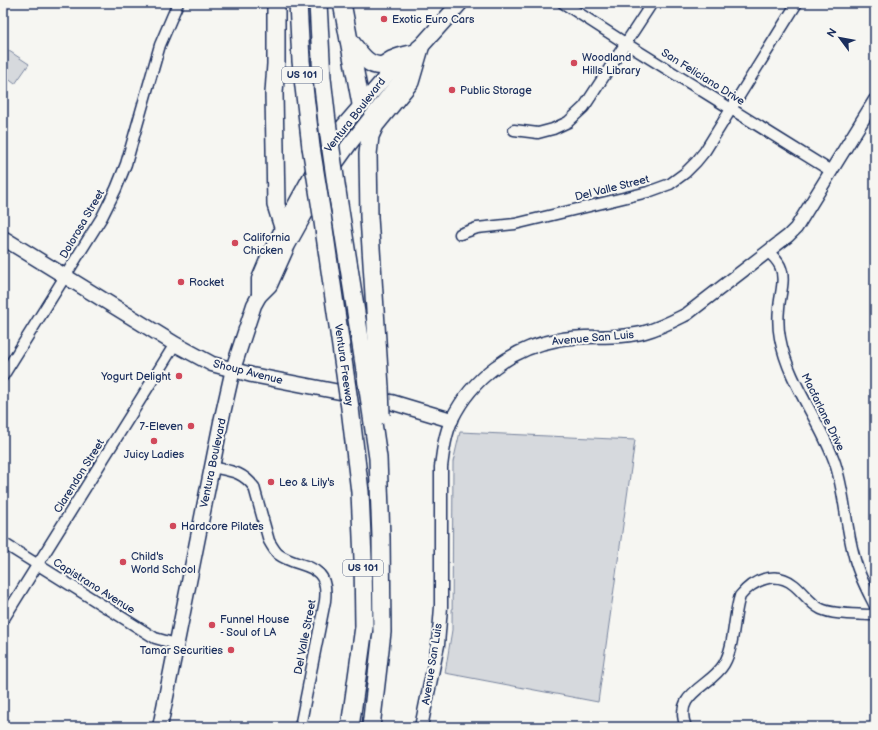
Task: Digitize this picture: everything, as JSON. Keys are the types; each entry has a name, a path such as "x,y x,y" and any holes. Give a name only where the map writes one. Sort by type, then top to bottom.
{"highway":[{"path":"276,3 276,64 274,93 276,205 283,227"},
{"name":"Ventura Freeway","path":"298,3 301,61 311,147 350,408 360,492 364,627 350,727"},
{"name":"Ventura Freeway","path":"318,3 321,64 327,122 337,191 374,385 377,416 382,632 370,727"},
{"path":"342,3 361,104"},
{"path":"348,38 368,62 377,66 384,65 392,59 418,50"},
{"path":"374,385 369,217 368,154 370,136 375,124 410,82 418,50"}],"main road":[{"name":"Ventura Boulevard","path":"258,296 270,285 288,245 324,180 349,145 398,83 418,50 460,3"},
{"name":"Ventura Boulevard","path":"160,727 233,369 258,296 259,279 283,227 320,160 344,125 389,72 418,50"},
{"path":"349,145 362,119 361,104"},
{"name":"Shoup Avenue","path":"3,238 175,344 212,364 252,375 391,402 452,420"}],"street":[{"name":"Dolorosa Street","path":"3,376 102,217 116,188 126,164 160,45 178,3"},
{"name":"San Feliciano Drive","path":"563,3 831,171"},
{"path":"514,130 538,133 553,129 568,122 584,107 652,3"},
{"name":"Del Valle Street","path":"460,234 477,228 515,224 648,192 670,184 685,173 705,151 797,3"},
{"name":"Avenue San Luis","path":"422,727 438,645 441,607 441,467 443,449 452,420 458,408 474,385 495,366 518,352 540,343 558,339 624,335 644,332 669,324 687,314 768,252 796,228 875,100"},
{"name":"Macfarlane Drive","path":"768,252 780,266 783,278 779,308 779,324 780,339 784,355 792,375 823,433 834,461 840,482 853,554 858,570 875,606"},
{"name":"Clarendon Street","path":"3,620 175,344"},
{"name":"Del Valle Street","path":"212,467 236,472 250,482 254,487 269,541 274,549 286,558 308,566 317,572 323,580 326,590 325,601 300,727"},
{"name":"Capistrano Avenue","path":"3,544 155,638 176,644"},
{"path":"686,727 683,711 687,700 692,693 716,674 724,665 729,653 740,596 746,589 761,579 777,578 787,580 812,603 820,609 828,612 870,615 875,614"}],"shaded area":[{"path":"3,47 29,64 15,84 3,75"},
{"path":"460,432 635,440 598,702 445,673 452,630 453,462"}],"place":[{"name":"Exotic Euro Cars","path":"384,19"},
{"name":"Woodland Hills Library","path":"574,63"},
{"name":"Public Storage","path":"452,90"},
{"name":"California Chicken","path":"235,243"},
{"name":"Rocket","path":"181,282"},
{"name":"Yogurt Delight","path":"179,376"},
{"name":"7-Eleven","path":"191,426"},
{"name":"Juicy Ladies","path":"154,441"},
{"name":"Leo & Lily's","path":"271,482"},
{"name":"Hardcore Pilates","path":"173,526"},
{"name":"Child's World School","path":"123,562"},
{"name":"Funnel House - Soul of LA","path":"212,625"},
{"name":"Tamar Securities","path":"231,650"}]}
